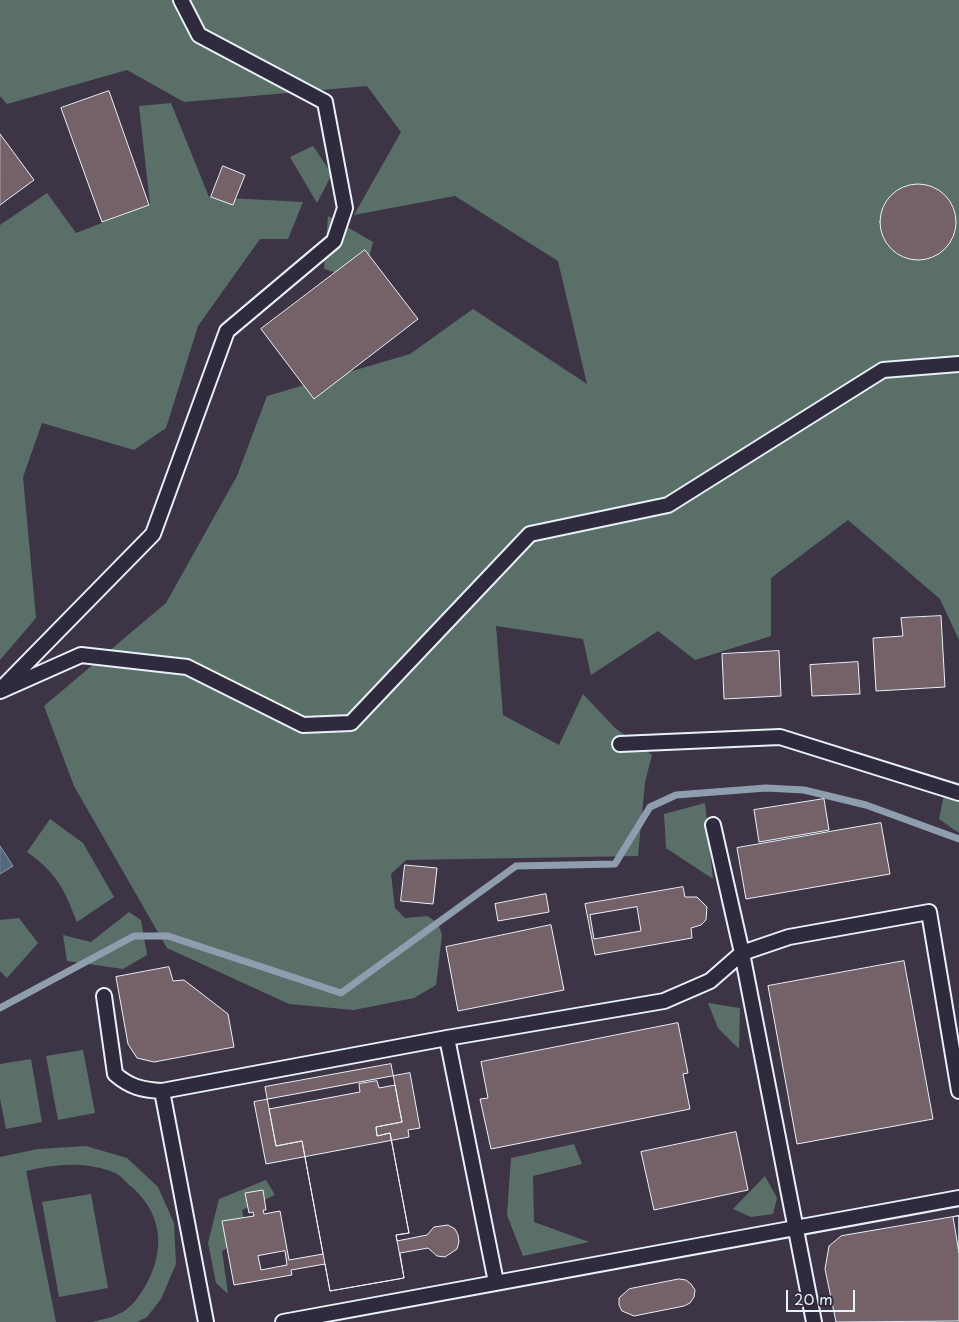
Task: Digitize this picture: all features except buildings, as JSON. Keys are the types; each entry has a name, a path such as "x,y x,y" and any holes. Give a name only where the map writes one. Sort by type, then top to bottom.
{"lane":[{"path":"0,690 153,534 227,331 334,241 345,208 325,102 199,35 180,0"},
{"path":"0,690 81,655 188,667 303,725 352,724 530,534 668,504 883,370 959,364"},
{"path":"620,744 780,737 959,792"},
{"path":"712,825 742,954 814,1322"},
{"path":"104,996 115,1074 129,1086 144,1090 162,1091 447,1038 664,1001 710,981 742,954 788,937 929,912 959,1091"},
{"path":"447,1038 496,1282"},
{"path":"162,1091 206,1322"},
{"path":"283,1322 959,1198"}],"green space":[{"path":"0,0 959,0 959,640 940,599 848,520 771,578 771,636 695,660 658,631 591,675 583,639 496,626 503,715 559,745 583,694 615,728 652,755 645,782 638,856 406,860 391,874 395,908 405,918 427,916 438,923 442,935 436,985 414,998 354,1010 289,1004 167,948 74,786 44,706 166,603 237,476 267,396 410,354 473,309 587,384 558,261 455,196 354,215 401,132 367,86 184,102 127,70 7,104 0,96"},
{"path":"171,103 209,197 303,202 288,239 260,239 198,326 166,428 134,450 42,423 23,477 36,618 0,660 0,225 47,193 76,233 150,204 139,106"},
{"path":"313,146 332,174 317,203 290,157"},
{"path":"328,216 373,242 363,281 324,269"},
{"path":"947,780 959,783 959,833 939,819"},
{"path":"705,803 713,879 666,848 664,814"},
{"path":"50,819 83,843 114,897 77,922 68,900 53,875 27,852"},
{"path":"129,912 141,920 147,955 123,969 67,961 63,935 91,942"},
{"path":"19,918 38,943 7,978 0,971 0,920"},
{"path":"708,1003 740,1008 739,1049 718,1028"},
{"path":"83,1050 95,1113 58,1120 46,1056"},
{"path":"31,1059 42,1122 6,1129 0,1099 0,1064"},
{"path":"574,1144 582,1164 533,1176 534,1222 589,1242 523,1256 507,1215 511,1158"},
{"path":"86,1146 127,1158 158,1187 174,1223 176,1264 161,1299 147,1317 137,1322 92,1322 123,1312 138,1298 152,1272 156,1259 158,1234 150,1210 143,1199 115,1173 82,1165 60,1165 26,1171 56,1322 0,1322 0,1157 38,1149"},
{"path":"765,1176 777,1198 773,1214 751,1217 733,1209"},
{"path":"266,1180 275,1195 242,1210 248,1236 222,1251 228,1294 216,1283 208,1243 219,1199"},
{"path":"91,1194 108,1288 59,1297 42,1202"}],"water":[{"path":"0,846 13,866 0,874"}],"waterway":[{"path":"0,1008 134,936 168,936 341,993 516,866 615,864 650,807 676,795 766,788 804,790 866,805 959,839"}]}
